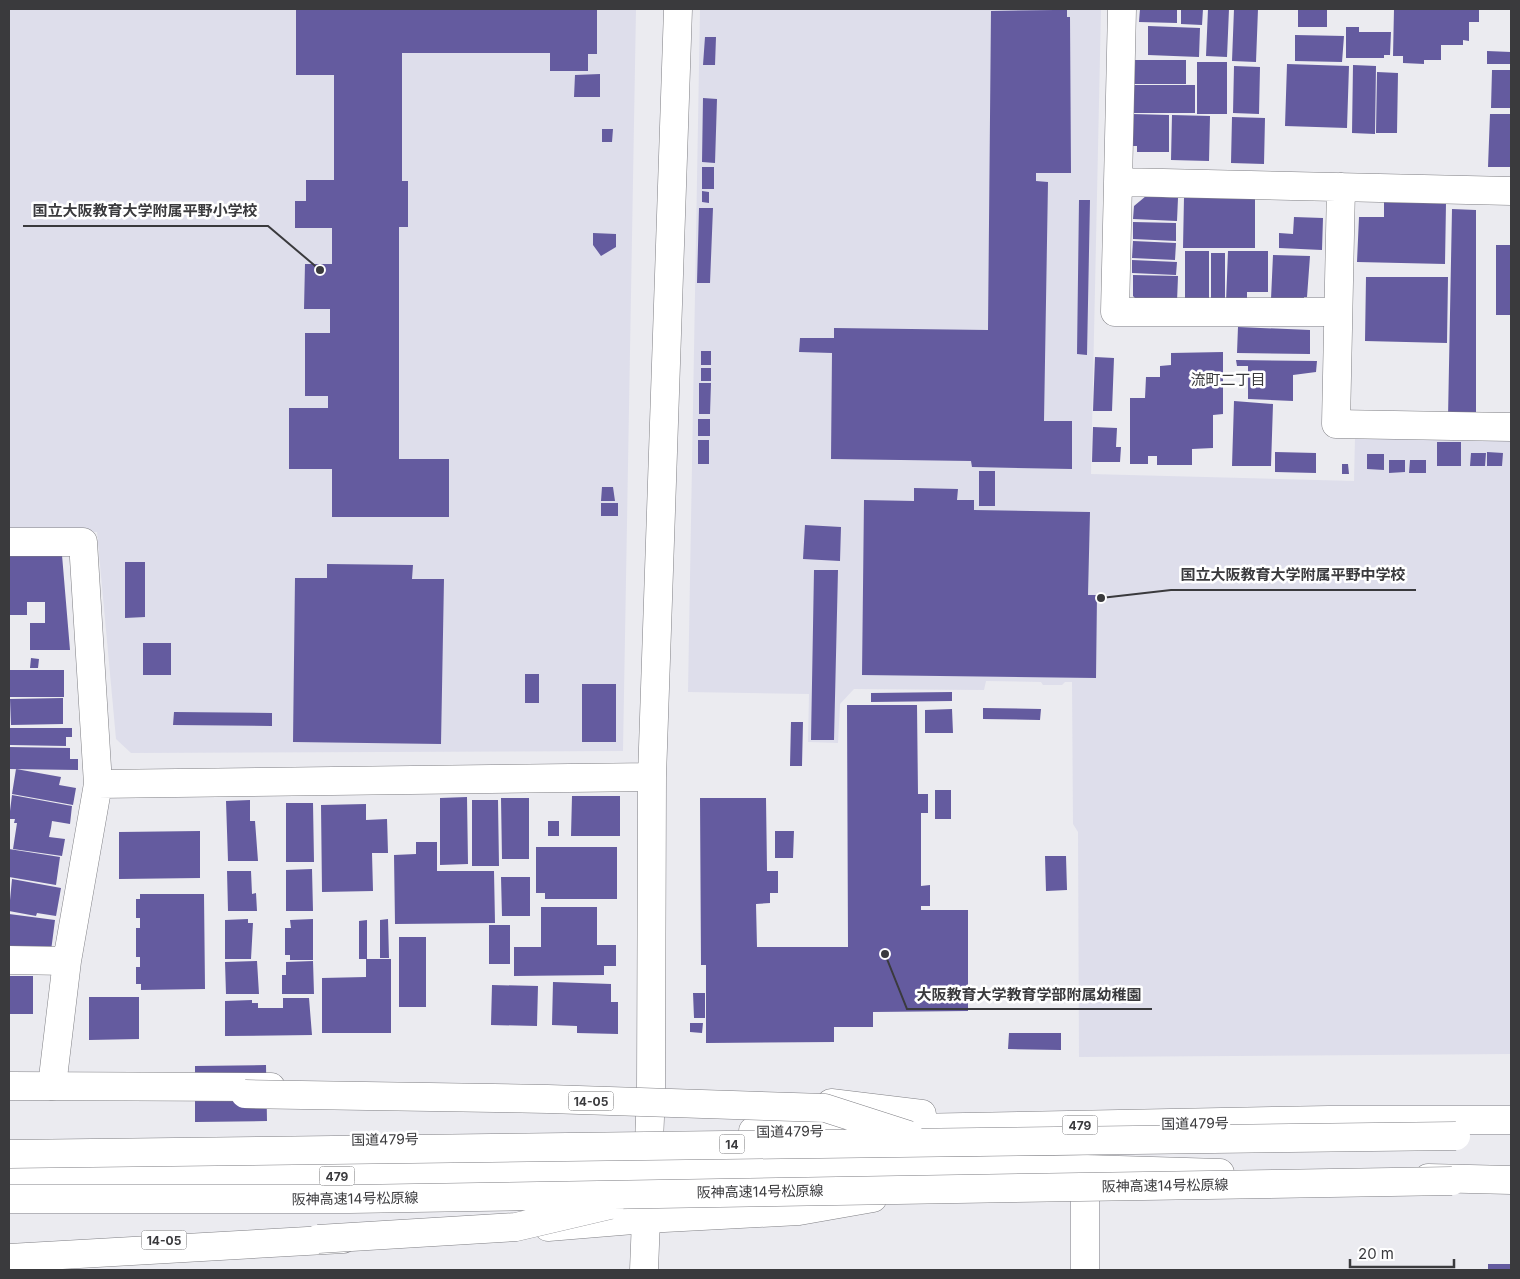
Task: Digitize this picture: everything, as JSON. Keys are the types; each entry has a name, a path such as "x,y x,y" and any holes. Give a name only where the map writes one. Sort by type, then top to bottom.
{"main road":[{"path":"644,1270 645,1219 656,1183 649,1133 651,1092 652,777 678,9"},
{"path":"1122,9 1116,312 1337,312"},
{"path":"1120,182 1511,191"},
{"path":"1341,187 1336,424 1511,427"},
{"path":"9,542 83,542 98,784 67,960 52,1086"},
{"path":"98,784 652,777"},
{"path":"9,960 67,960"},
{"path":"9,1086 505,1087 651,1092 792,1099 1030,1126"},
{"name":"14-05","path":"9,1099 245,1094 548,1099 825,1108 931,1142"},
{"name":"国道479号","path":"9,1147 1329,1120 1511,1120"},
{"name":"14","path":"9,1154 1511,1135"},
{"path":"1085,1169 1085,1270"},
{"name":"479","path":"9,1180 656,1183 1085,1169 1511,1181"},
{"path":"22,1262 645,1219 799,1211 1037,1170"},
{"name":"阪神高速14号松原線","path":"9,1198 350,1198 656,1183 1511,1181"},
{"name":"14-05","path":"9,1240 318,1239 516,1226 656,1183"}],"shaded area":[{"path":"9,9 636,9 623,751 131,753 116,739 97,532 9,531"},
{"path":"700,9 1101,9 1091,474 1354,481 1355,437 1511,441 1511,1054 1079,1057 1078,832 1073,824 1072,682 1065,682 1062,685 1043,685 1041,682 986,681 984,690 854,689 840,704 838,743 808,742 809,694 688,692"}],"building":[{"path":"296,9 597,9 597,54 588,54 588,71 550,71 550,53 402,53 402,181 408,181 408,227 399,227 399,459 449,459 449,517 332,517 332,469 289,469 289,408 328,408 328,396 305,396 305,333 330,333 330,309 304,309 305,264 332,264 332,228 295,228 295,201 306,201 306,180 334,180 334,75 296,75"},
{"path":"1140,9 1177,9 1177,23 1139,22"},
{"path":"1181,9 1203,9 1202,25 1181,24"},
{"path":"1208,9 1229,9 1227,57 1206,56"},
{"path":"1234,9 1258,9 1256,62 1232,61"},
{"path":"1298,9 1327,9 1327,27 1298,27"},
{"path":"1394,9 1479,9 1479,22 1469,22 1469,41 1463,40 1463,45 1441,45 1441,60 1424,60 1424,64 1403,63 1403,56 1393,56"},
{"path":"1067,10 1067,17 1070,17 1071,173 1036,173 1036,181 1048,182 1044,421 1072,421 1072,469 972,467 971,461 831,459 832,353 799,352 800,338 834,338 834,328 988,330 991,11"},
{"path":"1148,26 1200,28 1199,57 1148,55"},
{"path":"1346,27 1359,27 1359,32 1391,32 1390,55 1384,55 1384,58 1346,58"},
{"path":"1295,35 1344,36 1342,62 1295,61"},
{"path":"705,37 716,37 715,65 703,65"},
{"path":"1487,51 1511,52 1511,64 1487,64"},
{"path":"1134,60 1186,60 1186,84 1134,84"},
{"path":"1197,62 1227,62 1227,114 1197,114"},
{"path":"1287,64 1349,66 1347,128 1285,126"},
{"path":"1353,65 1376,66 1375,134 1352,133"},
{"path":"1234,66 1260,67 1259,114 1233,113"},
{"path":"1492,70 1511,70 1511,108 1491,108"},
{"path":"1377,72 1398,73 1397,133 1376,133"},
{"path":"600,74 600,97 574,97 575,75"},
{"path":"1134,85 1195,85 1195,113 1134,113"},
{"path":"703,98 717,99 715,163 702,162"},
{"path":"1132,114 1169,115 1169,152 1137,152 1137,146 1132,146"},
{"path":"1490,114 1511,114 1511,167 1488,167"},
{"path":"1172,115 1210,116 1209,161 1171,160"},
{"path":"1232,117 1265,118 1264,164 1231,163"},
{"path":"602,129 613,129 612,142 602,142"},
{"path":"702,167 714,167 714,189 702,189"},
{"path":"702,191 709,192 709,203 702,202"},
{"path":"1146,196 1178,198 1177,221 1133,219 1134,206"},
{"path":"1184,197 1255,198 1255,248 1183,248"},
{"path":"1079,200 1090,200 1087,355 1077,354"},
{"path":"1384,202 1446,203 1445,264 1357,262 1359,217 1384,217"},
{"path":"699,208 713,208 710,283 697,283"},
{"path":"1452,209 1476,210 1476,417 1448,418"},
{"path":"1294,217 1323,218 1322,250 1279,248 1279,233 1293,234"},
{"path":"1133,222 1176,223 1176,241 1133,239"},
{"path":"593,233 616,234 616,247 601,256 593,245"},
{"path":"1133,241 1176,243 1175,260 1132,258"},
{"path":"1496,245 1511,245 1511,315 1496,315"},
{"path":"1185,251 1209,251 1209,303 1185,303"},
{"path":"1228,251 1268,251 1268,292 1247,292 1247,303 1226,303"},
{"path":"1211,253 1225,253 1225,299 1211,299"},
{"path":"1273,255 1310,256 1307,297 1304,297 1304,301 1271,299"},
{"path":"1132,260 1177,262 1176,275 1132,273"},
{"path":"1133,275 1178,276 1177,302 1138,301 1133,296"},
{"path":"1366,277 1448,277 1447,343 1365,341"},
{"path":"1238,327 1310,330 1310,354 1237,353"},
{"path":"701,351 711,351 711,365 701,365"},
{"path":"1223,352 1223,414 1213,415 1213,448 1192,449 1192,465 1157,465 1157,456 1148,456 1148,464 1130,464 1130,398 1145,398 1146,377 1160,377 1160,366 1171,365 1171,353"},
{"path":"1095,357 1114,358 1112,411 1093,411"},
{"path":"1236,360 1317,361 1316,372 1293,375 1293,401 1248,399 1248,366 1237,366"},
{"path":"701,368 711,368 711,381 701,381"},
{"path":"699,383 711,383 710,414 699,414"},
{"path":"1234,401 1273,404 1271,466 1232,466"},
{"path":"698,419 710,419 710,436 698,436"},
{"path":"1093,427 1117,428 1116,447 1121,447 1120,462 1092,462"},
{"path":"698,440 709,440 709,464 698,464"},
{"path":"1437,442 1461,442 1461,466 1437,466"},
{"path":"1275,452 1316,453 1316,473 1275,472"},
{"path":"1487,452 1503,453 1502,466 1487,466"},
{"path":"1471,453 1486,453 1485,466 1470,466"},
{"path":"1367,454 1384,454 1384,470 1367,469"},
{"path":"1389,460 1405,460 1405,472 1389,473"},
{"path":"1410,460 1426,460 1426,473 1409,473"},
{"path":"1342,464 1348,464 1349,474 1342,474"},
{"path":"979,471 995,471 995,506 979,506"},
{"path":"602,487 613,487 615,501 601,501"},
{"path":"914,488 958,489 957,500 974,500 974,510 1090,512 1088,595 1097,595 1096,678 862,675 864,500 914,501"},
{"path":"601,503 618,503 618,516 601,516"},
{"path":"805,525 841,527 840,561 803,559"},
{"path":"9,555 62,555 70,650 30,650 30,623 45,623 45,602 27,602 27,615 9,615"},
{"path":"125,562 145,562 145,617 125,618"},
{"path":"327,564 413,565 412,579 444,579 441,744 293,742 295,578 327,578"},
{"path":"814,570 838,570 834,740 811,740"},
{"path":"143,643 171,643 171,675 143,675"},
{"path":"31,658 39,659 38,668 30,668"},
{"path":"9,670 64,670 64,697 9,697"},
{"path":"525,674 539,674 539,703 525,703"},
{"path":"582,684 616,684 616,742 582,742"},
{"path":"952,692 952,701 871,702 871,693"},
{"path":"63,698 63,724 11,725 10,699"},
{"path":"847,705 917,705 918,794 928,794 928,813 921,813 921,886 930,885 930,906 921,906 921,910 968,910 968,1011 873,1012 873,1027 834,1027 834,1042 706,1043 706,965 701,965 700,798 766,798 767,871 778,871 778,893 770,893 770,903 756,904 757,947 848,947"},
{"path":"983,708 1041,709 1040,720 983,719"},
{"path":"952,709 953,733 925,733 925,710"},
{"path":"174,712 272,713 272,726 173,725"},
{"path":"791,722 803,722 802,766 790,766"},
{"path":"10,728 72,728 72,737 66,737 66,746 10,745"},
{"path":"9,747 70,748 70,759 78,759 78,770 9,769"},
{"path":"16,769 61,777 59,785 76,788 73,805 12,794"},
{"path":"935,790 951,790 951,819 935,819"},
{"path":"12,795 72,806 70,824 52,821 49,837 65,839 62,856 13,849 17,823 14,823 15,819 9,819"},
{"path":"572,796 620,796 620,836 571,836"},
{"path":"467,797 468,864 440,865 440,798"},
{"path":"501,798 529,798 529,859 502,859"},
{"path":"250,800 250,821 255,821 258,861 228,861 226,801"},
{"path":"472,800 498,800 499,866 472,866"},
{"path":"286,803 313,803 314,862 286,862"},
{"path":"366,804 366,820 387,819 388,853 372,853 373,891 322,892 321,805"},
{"path":"548,821 559,821 559,836 548,836"},
{"path":"200,831 200,878 119,879 119,832"},
{"path":"775,831 794,831 793,858 775,858"},
{"path":"416,842 437,842 437,871 494,871 495,923 395,924 394,855 416,854"},
{"path":"536,847 617,847 617,899 545,899 545,893 536,893"},
{"path":"9,849 60,857 56,885 9,877"},
{"path":"1045,856 1066,856 1067,890 1046,891"},
{"path":"312,869 313,911 286,911 286,870"},
{"path":"227,871 251,871 252,894 256,893 257,911 228,911"},
{"path":"501,877 530,877 530,916 502,916"},
{"path":"12,879 61,888 56,916 37,913 36,916 9,911"},
{"path":"140,894 204,894 205,989 141,990 141,984 136,984 136,967 140,967 140,957 136,957 136,928 140,928 140,918 136,918 136,899 140,899"},
{"path":"541,907 597,907 597,945 616,945 616,966 604,966 604,975 514,976 514,947 541,947"},
{"path":"9,914 55,920 51,951 9,948"},
{"path":"248,919 248,923 253,923 251,959 225,959 225,920"},
{"path":"313,919 313,960 290,960 290,955 285,955 285,928 291,928 290,920"},
{"path":"388,919 389,958 380,958 380,920"},
{"path":"367,920 367,959 391,959 391,1033 322,1033 322,978 366,977 366,959 359,959 359,921"},
{"path":"489,925 510,925 510,964 489,964"},
{"path":"399,937 426,937 426,1007 399,1007"},
{"path":"257,961 259,994 226,994 225,962"},
{"path":"313,961 314,994 282,994 282,975 286,975 286,962"},
{"path":"9,976 33,976 33,1014 9,1014"},
{"path":"553,982 611,984 611,1002 618,1002 618,1034 577,1033 577,1026 552,1025"},
{"path":"492,985 538,986 537,1026 491,1025"},
{"path":"693,993 705,993 705,1018 694,1018"},
{"path":"89,997 139,997 139,1039 89,1040"},
{"path":"283,998 309,998 312,1035 225,1036 225,1001 252,1000 252,1003 258,1003 258,1008 283,1008"},
{"path":"690,1023 703,1023 702,1033 690,1032"},
{"path":"1009,1033 1061,1033 1061,1050 1008,1049"},
{"path":"266,1065 267,1121 195,1122 195,1066"},
{"path":"1488,1264 1511,1264 1511,1270 1488,1270"}],"place":[{"name":"国立大阪教育大学附属平野小学校","path":"320,270"},
{"name":"国立大阪教育大学附属平野中学校","path":"1101,598"},
{"name":"大阪教育大学教育学部附属幼稚園","path":"885,954"}],"district":[{"name":"流町二丁目","path":"1228,379"}]}
